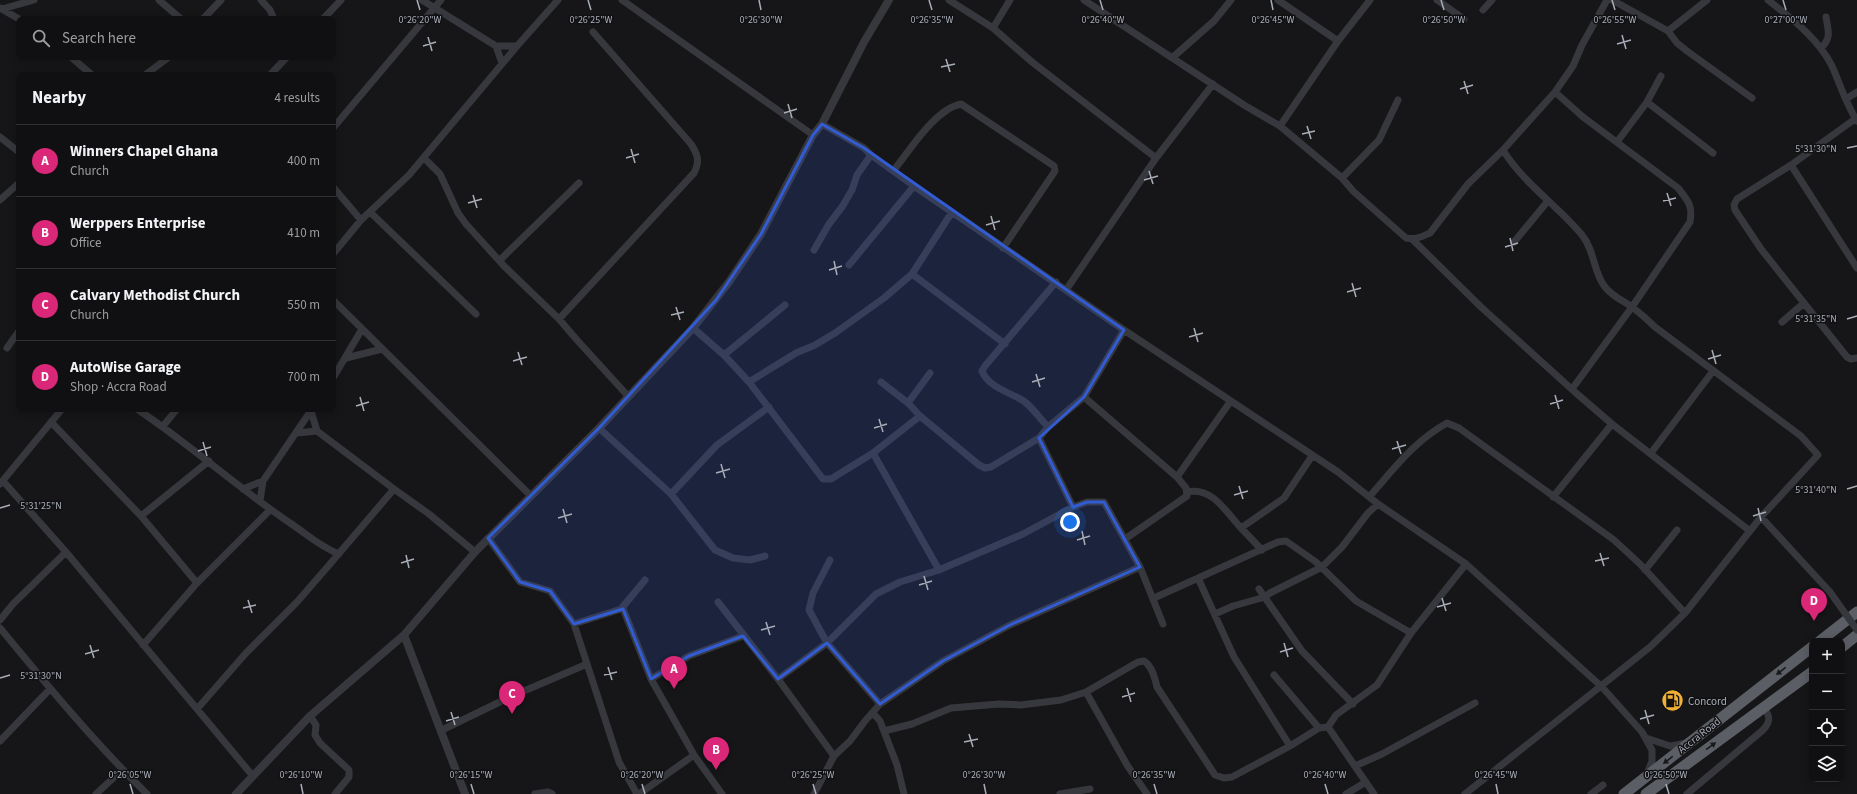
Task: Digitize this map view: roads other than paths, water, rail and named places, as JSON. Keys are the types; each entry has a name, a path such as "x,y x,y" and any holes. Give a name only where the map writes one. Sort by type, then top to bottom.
{"highway":[{"path":"1824,638 1857,612"},
{"path":"1845,645 1857,635"},
{"name":"Accra Road","path":"1624,794 1809,649"},
{"name":"Accra Road","path":"1649,793 1809,674"}],"street":[{"path":"1,8 34,0"},
{"path":"158,0 177,16"},
{"path":"206,16 221,0"},
{"path":"261,0 270,10 273,16"},
{"path":"326,16 341,0"},
{"path":"422,0 496,46 517,46"},
{"path":"336,125 436,8 441,0"},
{"path":"336,250 361,220 409,175 502,63 558,0"},
{"path":"622,0 813,135"},
{"path":"236,794 252,775 310,716 404,635 488,538 599,428 693,328 729,282 761,234 813,135 822,124 864,42 889,0"},
{"path":"949,0 993,28 1032,62 1156,158"},
{"path":"993,28 1010,0"},
{"path":"1084,0 1244,105 1280,126 1342,178 1353,191 1382,218 1406,238 1413,240 1481,307 1612,424 1750,531"},
{"path":"1172,58 1214,21 1231,0"},
{"path":"1278,0 1338,41"},
{"path":"1280,126 1338,41 1370,0"},
{"path":"1437,0 1464,19"},
{"path":"1483,10 1492,0"},
{"path":"1413,240 1430,233 1468,184 1503,150 1555,92 1573,66 1582,45 1607,0"},
{"path":"1612,0 1668,31 1677,43 1687,51 1752,98"},
{"path":"1668,31 1699,3 1707,0"},
{"path":"1768,0 1796,22 1821,48 1831,64 1856,120 1792,165 1737,199 1734,205 1735,210 1760,249 1847,357 1851,360 1857,358"},
{"path":"1,8 16,17"},
{"path":"1821,48 1828,41 1829,36 1826,17"},
{"path":"559,319 694,173 698,165 698,155 691,144 593,32"},
{"path":"496,46 502,63"},
{"path":"74,60 88,72"},
{"path":"149,72 165,60"},
{"path":"273,72 284,60"},
{"path":"1617,142 1647,102 1661,76"},
{"path":"1066,290 1156,158 1213,84"},
{"path":"1555,92 1583,117 1678,188 1687,199 1692,210 1690,222 1632,307 1572,389"},
{"path":"1846,99 1857,92"},
{"path":"1342,178 1379,140 1398,100"},
{"path":"1647,102 1713,153"},
{"path":"894,170 928,126 952,106 961,104 1054,166 1055,171 1003,248"},
{"path":"822,124 864,148 871,156 894,170 914,186 1003,248 1056,282 1230,402 1338,472 1378,504 1466,564 1602,687 1646,738 1652,750 1652,762 1646,777"},
{"path":"0,137 16,150"},
{"path":"1465,794 1602,687 1650,647 1685,613 1761,517 1818,455 1801,436 1713,371 1632,307 1614,297 1605,287 1597,272 1592,252 1583,236 1513,167 1503,150"},
{"path":"814,250 829,224 842,207 852,190 857,175 871,156"},
{"path":"424,158 440,174 458,213 466,224 559,319 576,340 628,396"},
{"path":"1792,165 1856,265"},
{"path":"500,260 579,183"},
{"path":"0,200 16,186"},
{"path":"849,265 914,186"},
{"path":"336,191 361,220"},
{"path":"1514,242 1547,202"},
{"path":"370,212 476,314"},
{"path":"749,382 796,353 815,345 835,333 884,298 912,274 952,212"},
{"path":"912,274 1004,344"},
{"path":"1048,427 1024,401 1005,393 984,377 982,371 1056,282"},
{"path":"1782,322 1804,302"},
{"path":"336,303 530,495"},
{"path":"724,355 785,304"},
{"path":"693,328 724,355 749,382 823,479 831,479 873,453 920,416"},
{"path":"336,373 362,329"},
{"path":"881,382 908,403 920,416 979,465 985,468 991,467 1039,438 1048,427 1084,398 1124,330"},
{"path":"8,348 16,336"},
{"path":"346,358 382,349"},
{"path":"1651,453 1713,371"},
{"path":"908,403 930,373"},
{"path":"1084,398 1178,477 1187,492 1187,496 1125,539"},
{"path":"1178,477 1230,402"},
{"path":"671,494 717,445 769,407"},
{"path":"59,412 2,483 66,552 252,775"},
{"path":"142,412 210,461 270,510 324,548 339,554"},
{"path":"163,426 175,412"},
{"path":"260,501 264,481 311,412"},
{"path":"312,412 316,432"},
{"path":"51,422 141,516 197,583"},
{"path":"1369,497 1402,458 1434,430 1447,423 1459,428 1614,540 1645,570 1685,613"},
{"path":"1553,497 1612,424"},
{"path":"599,428 671,494 715,550 734,558 750,560 765,556"},
{"path":"297,433 316,432 429,514 475,552"},
{"path":"1039,438 1073,507"},
{"path":"873,453 939,570"},
{"path":"1241,528 1284,498 1312,456"},
{"path":"141,516 210,461"},
{"path":"243,489 264,481"},
{"path":"197,709 246,653 297,602 394,489"},
{"path":"1187,492 1201,491 1210,494 1262,550"},
{"path":"778,679 827,642 876,594 900,582 939,570 1023,534 1073,507 1087,502 1104,502 1140,567 1154,598 1163,624"},
{"path":"1215,614 1233,606 1265,596 1270,592 1322,567 1342,547 1368,514 1378,504"},
{"path":"143,644 197,583 270,510"},
{"path":"1761,517 1830,592 1857,630"},
{"path":"1645,570 1677,530"},
{"path":"488,538 520,582 546,588 550,591 574,624 619,762 638,794 694,755"},
{"path":"1154,598 1278,542 1286,541 1322,567 1356,601 1411,633"},
{"path":"324,548 330,564"},
{"path":"0,620 13,604 66,552"},
{"path":"830,560 809,604 811,615 827,642 880,704"},
{"path":"884,732 912,724 951,708 1000,704 1039,703 1061,700 1086,692 1138,662 1144,661 1147,663 1154,675 1157,687 1215,775 1224,778 1232,777 1290,746 1319,728 1328,727 1336,715 1377,686 1411,633 1466,564"},
{"path":"814,794 834,756 850,741 880,704 943,661 1010,625 1140,567"},
{"path":"1198,578 1234,657 1290,746"},
{"path":"574,624 621,609 646,580"},
{"path":"1259,589 1302,651 1353,704"},
{"path":"718,602 778,679 834,756"},
{"path":"621,609 628,616 652,679 694,755 722,794"},
{"path":"0,628 50,689 122,770 147,794"},
{"path":"404,635 442,730 465,794"},
{"path":"652,679 689,656 743,636"},
{"path":"442,730 510,697 587,664"},
{"path":"1274,675 1319,728"},
{"path":"0,741 50,689"},
{"path":"1086,692 1127,765 1147,794"},
{"path":"1355,766 1382,754 1475,703"},
{"path":"1687,794 1763,730 1769,723 1770,716 1764,707"},
{"path":"873,713 880,721 897,765 904,794"},
{"path":"310,716 316,726 315,735 320,743 349,770 349,777 336,794"},
{"path":"1328,727 1374,794"},
{"path":"1646,738 1670,746 1690,743"},
{"path":"96,794 122,770"},
{"path":"1346,794 1366,782"},
{"path":"1591,794 1602,785"},
{"path":"1060,794 1090,789"},
{"path":"535,794 548,792 552,794"}],"place":[{"name":"AutoWise Garage","path":"1814,621"},
{"name":"Winners Chapel Ghana","path":"674,689"},
{"name":"Concord","path":"1673,701"},
{"name":"Calvary Methodist Church","path":"512,714"},
{"name":"Werppers Enterprise","path":"716,770"}]}
